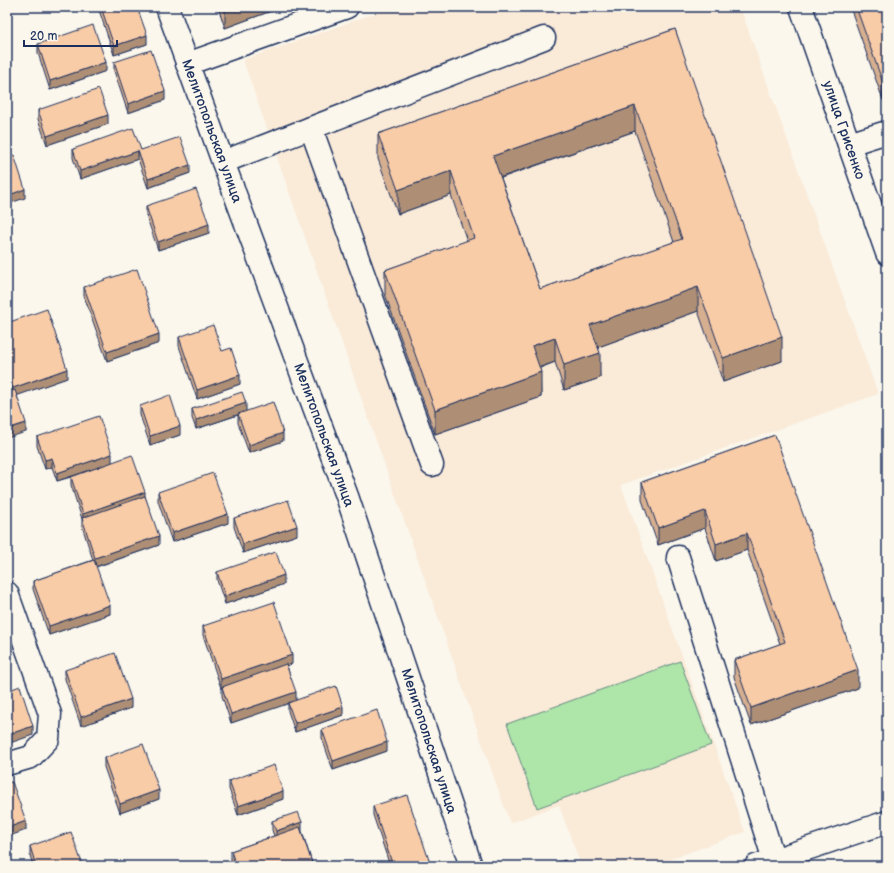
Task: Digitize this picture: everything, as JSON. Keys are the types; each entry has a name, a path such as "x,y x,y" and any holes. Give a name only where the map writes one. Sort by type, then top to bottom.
{"street":[{"name":"Мелитопольская улица","path":"167,7 347,496 471,866"},
{"path":"187,64 312,13 347,7"},
{"name":"улица Грисенко","path":"801,7 887,254"},
{"path":"223,162 544,38"},
{"path":"311,128 432,465"},
{"path":"849,144 887,132"},
{"path":"678,556 765,863 887,822"},
{"path":"7,593 50,714 48,739 31,758 7,764"}],"shaded area":[{"path":"393,7 740,7 878,394 621,485 745,832 651,866 581,866 559,805 510,823 243,60"}],"green space":[{"path":"680,661 711,745 537,808 507,724"}],"building":[{"path":"101,7 137,7 147,35 114,46"},
{"path":"856,7 887,7 887,82 883,83"},
{"path":"93,25 106,62 50,81 38,44"},
{"path":"675,29 782,337 723,358 698,287 590,325 600,353 564,365 555,338 532,346 541,372 435,410 385,270 474,238 451,171 398,190 378,134","holes":["635,106 682,239 540,289 493,156"]},
{"path":"151,50 165,91 128,104 114,62"},
{"path":"99,89 108,115 47,136 38,110"},
{"path":"133,128 141,150 180,137 190,165 148,179 138,151 80,171 73,149"},
{"path":"14,155 25,189 7,196 7,157"},
{"path":"196,189 209,224 158,242 146,206"},
{"path":"137,269 159,334 107,352 84,287"},
{"path":"47,309 67,369 13,388 7,372 7,323"},
{"path":"213,325 222,351 231,348 240,375 197,390 179,337"},
{"path":"15,390 26,423 7,429 7,392"},
{"path":"242,392 246,403 196,420 192,409"},
{"path":"170,395 180,426 150,436 140,406"},
{"path":"273,402 283,433 249,445 238,414"},
{"path":"99,416 112,454 57,473 52,458 45,460 37,437"},
{"path":"775,435 858,670 751,708 734,660 785,642 747,533 716,544 705,511 658,528 642,482"},
{"path":"132,455 145,492 83,514 71,477"},
{"path":"213,473 228,514 172,533 158,492"},
{"path":"145,496 159,536 95,558 82,518"},
{"path":"288,500 297,526 243,544 234,518"},
{"path":"276,552 284,575 225,596 217,572"},
{"path":"94,560 110,605 49,626 33,581"},
{"path":"274,602 292,655 221,679 203,626"},
{"path":"115,653 131,699 81,717 65,670"},
{"path":"286,664 296,692 231,714 222,687"},
{"path":"20,686 33,726 7,735 7,691"},
{"path":"336,686 343,707 295,723 288,703"},
{"path":"377,710 387,742 333,761 322,729"},
{"path":"143,744 159,790 120,804 104,758"},
{"path":"274,765 283,791 238,806 229,781"},
{"path":"12,782 26,821 7,828 7,783"},
{"path":"407,795 431,866 393,866 373,806"},
{"path":"298,812 302,822 276,831 272,821"},
{"path":"300,827 313,866 236,866 231,851"},
{"path":"71,832 83,866 36,866 30,846"},
{"path":"565,860 567,866 546,866"}]}
